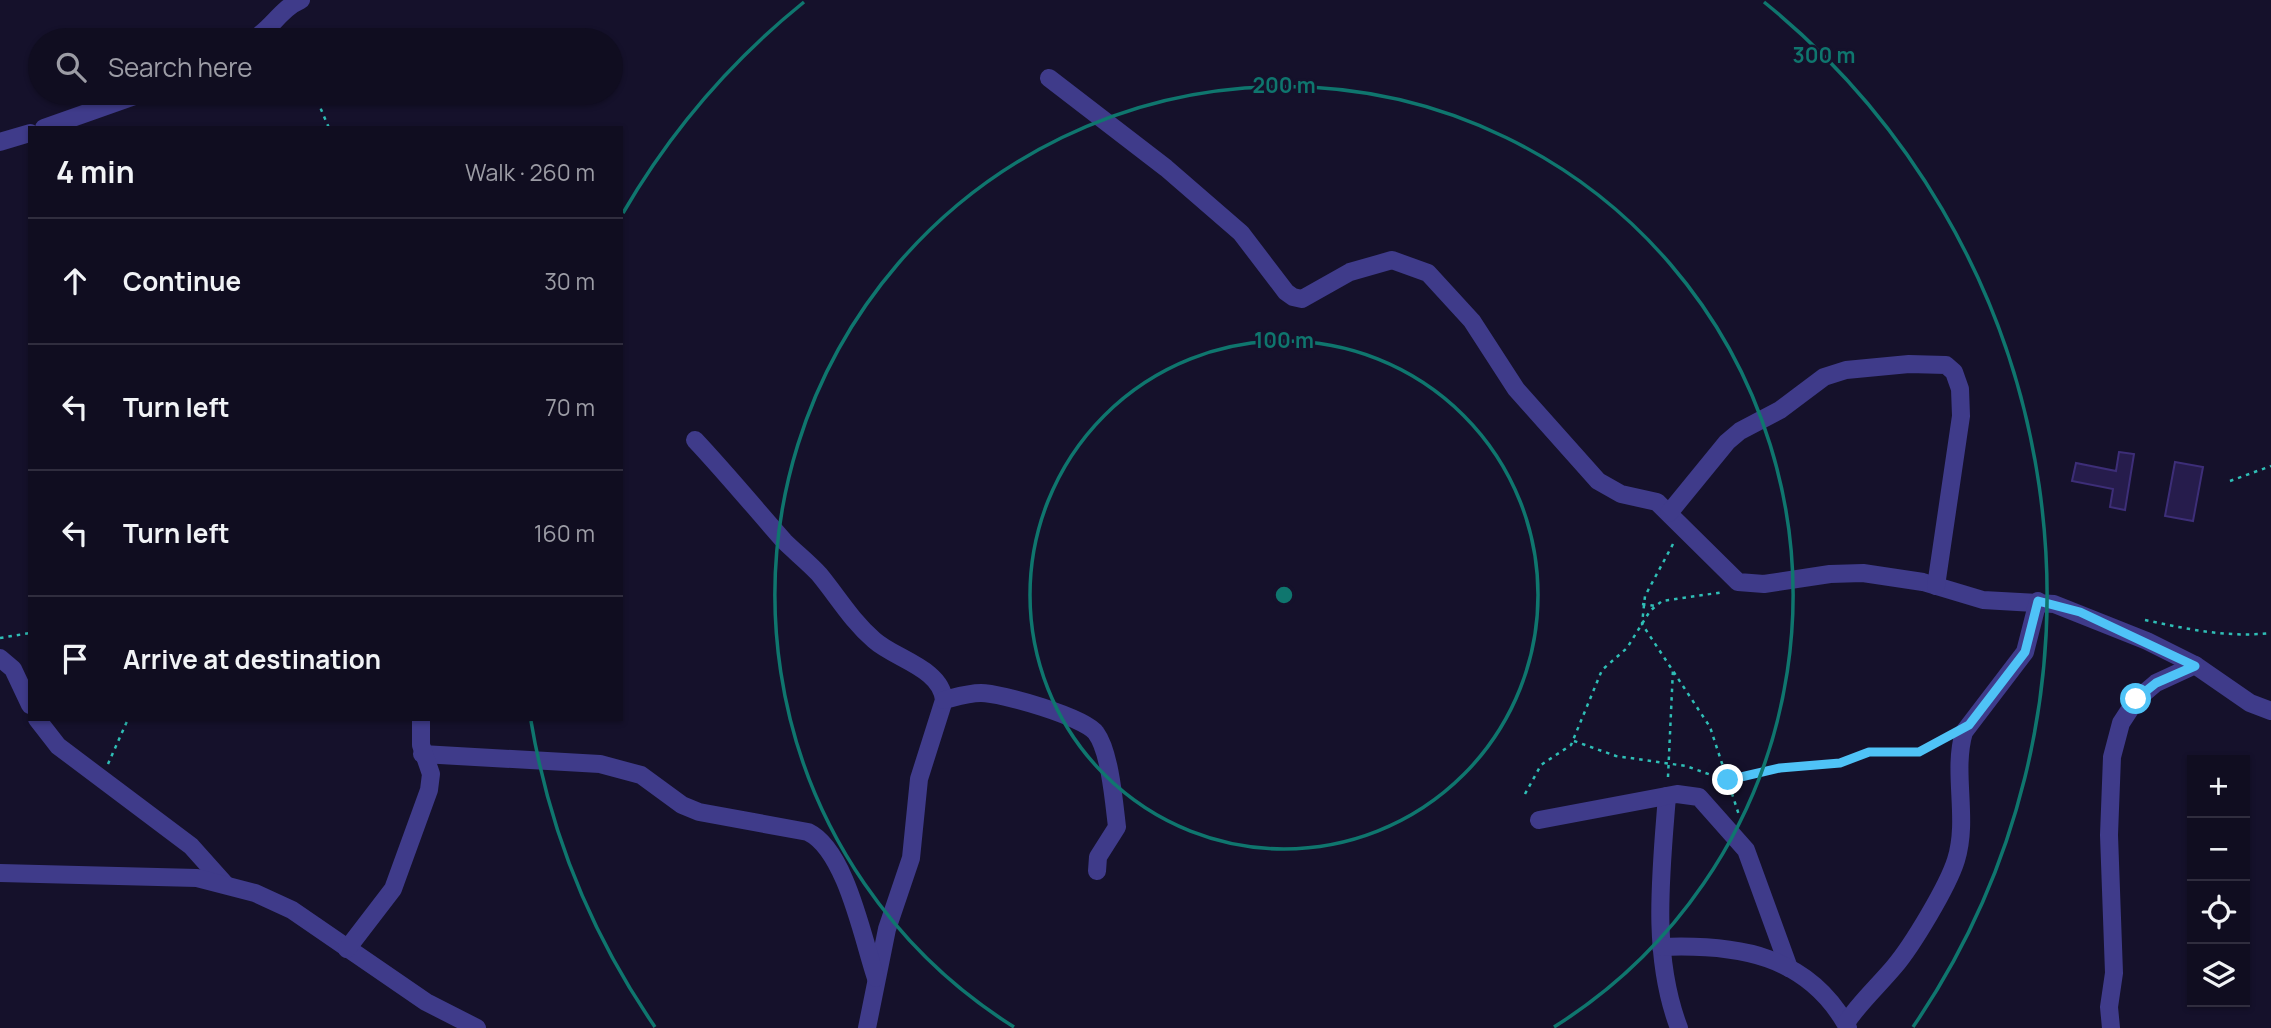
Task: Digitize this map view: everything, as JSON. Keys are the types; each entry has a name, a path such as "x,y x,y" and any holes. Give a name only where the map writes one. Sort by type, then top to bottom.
{"street":[{"path":"268,28 286,8 301,0"},
{"path":"1049,78 1167,167 1241,233 1269,272 1293,298 1302,299 1350,272 1392,260 1428,273 1472,321 1516,389 1598,481 1621,494 1657,502 1738,582 1765,584 1847,572 1881,575 1936,586 1983,600 2038,601 2080,612 2116,628 2195,666 2250,703 2271,710"},
{"path":"50,126 110,105"},
{"path":"0,142 28,134"},
{"path":"1670,513 1727,442 1780,410 1824,377 1846,370 1909,364 1946,365 1956,377 1961,416 1936,586"},
{"path":"695,440 745,492 786,543 817,572 845,613 892,655 936,680 943,690 944,700 919,779 911,858 887,929 867,1028"},
{"path":"1661,947 1728,947 1789,968 1818,989 1848,1027 1863,999 1904,954 1956,860 1963,805 1960,747 1969,725 2025,652 2038,601"},
{"path":"0,658 13,669 28,701"},
{"path":"2111,1028 2109,1007 2115,973 2109,835 2112,757 2121,723 2136,699 2156,683 2195,666"},
{"path":"944,700 968,694 993,694 1071,718 1095,731 1104,749 1117,827 1098,857 1097,871"},
{"path":"39,721 58,746 191,846 225,884"},
{"path":"347,949 393,888 431,780 422,754 421,721"},
{"path":"422,754 600,764 641,775 682,805 699,812 808,832 820,838 837,867 876,978"},
{"path":"1539,820 1667,796 1690,794 1699,797 1746,850 1789,968"},
{"path":"1667,796 1661,947 1668,1001 1679,1028"},
{"path":"0,873 153,876 225,884 292,910 426,1002 477,1028"}],"path":[{"path":"319,105 328,126"},
{"path":"2230,481 2271,466"},
{"path":"1682,529 1642,604 1642,621 1647,635 1673,668 1710,727 1740,817"},
{"path":"1525,794 1541,765 1567,749 1574,741 1602,670 1633,641 1642,621 1655,606 1675,598 1723,593 1738,582"},
{"path":"1642,604 1655,606"},
{"path":"2116,628 2123,622 2147,620 2189,630 2224,634 2271,633"},
{"path":"0,638 28,633"},
{"path":"1667,796 1673,668"},
{"path":"100,777 113,757 127,721"},
{"path":"1574,741 1616,756 1699,769 1728,780 1780,768 1840,763 1869,752 1919,752 1969,725"}],"building":[{"path":"2119,452 2134,454 2125,510 2110,507 2113,489 2072,481 2076,463 2116,471"},
{"path":"2175,462 2203,467 2193,521 2165,516"}],"route":[{"path":"1728,780 1780,768 1828,766 1869,752 1911,754 1969,725 2025,652 2038,601 2080,612 2147,641 2195,666 2156,683 2136,699"}]}
